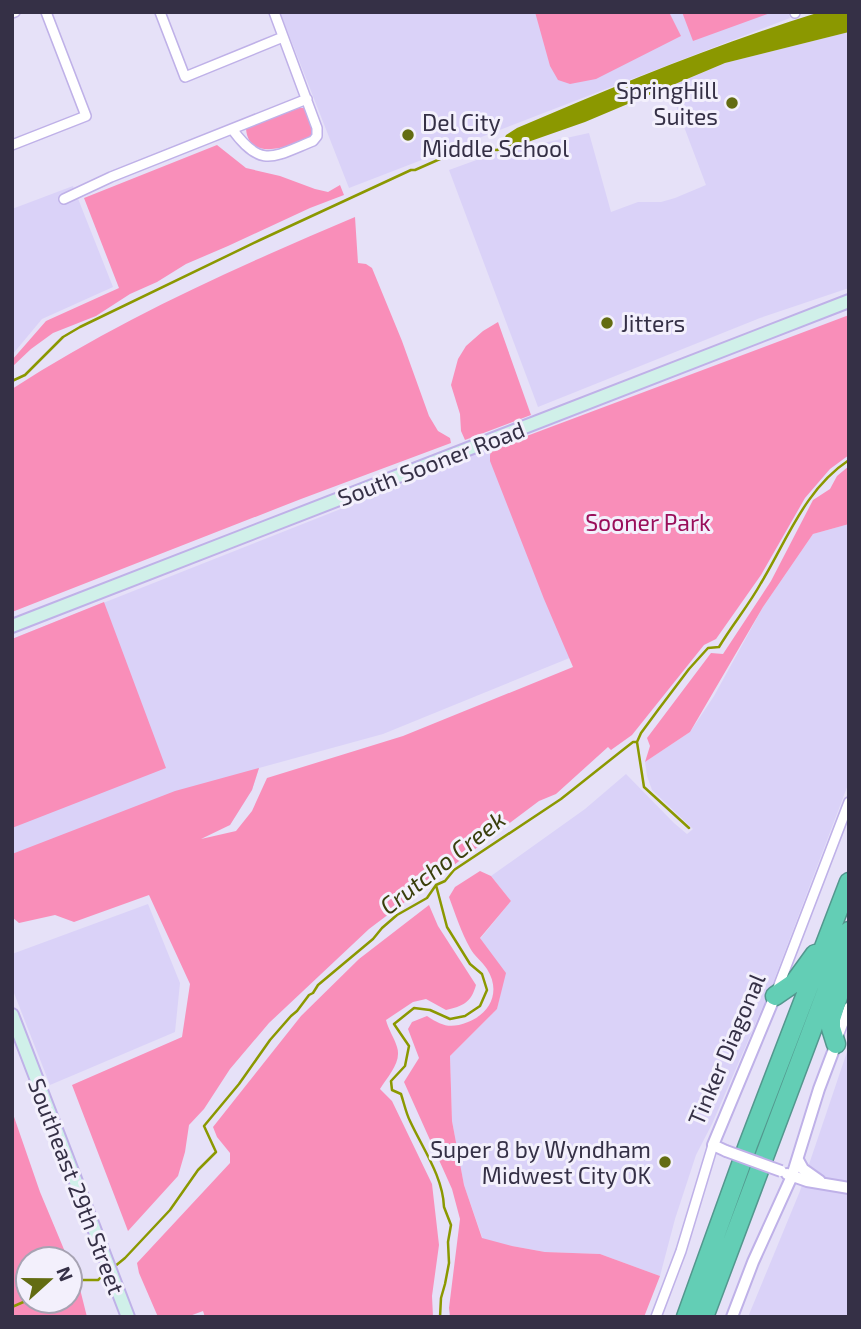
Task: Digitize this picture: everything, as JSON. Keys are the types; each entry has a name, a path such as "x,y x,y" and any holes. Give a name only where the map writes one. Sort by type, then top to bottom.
{"highway":[{"path":"704,1317 840,931 849,882"},
{"path":"775,996 794,983 840,931"},
{"path":"686,1317 748,1145 840,931"},
{"path":"836,1044 831,1019 849,962"}],"main road":[{"name":"South Sooner Road","path":"12,626 848,301"},
{"name":"Southeast 29th Street","path":"12,1015 128,1317"}],"street":[{"path":"12,145 86,116 46,12"},
{"path":"160,12 185,77 283,37"},
{"path":"232,129 253,152 264,157 275,156 313,141 317,136 307,99 274,12"},
{"path":"64,200 111,177 307,99"},
{"name":"Tinker Diagonal","path":"656,1317 681,1251 713,1145 775,996 849,802"},
{"path":"732,1317 753,1262 792,1176 849,1007"},
{"path":"713,1145 792,1176 849,1188"},
{"path":"798,1160 806,1172 826,1184"}],"shaded area":[{"name":"Del City Middle School","path":"280,12 788,12 790,18 349,188"},
{"path":"820,12 849,12 849,32 725,63 585,122 508,149 503,142 506,135 517,128 629,81 705,51"},
{"path":"849,32 849,288 760,318 538,407 449,170 493,154 589,133 611,212 638,202 661,202 675,198 706,185 669,87 725,63"},
{"path":"73,186 113,287 42,319 12,355 12,209"},
{"path":"489,448 572,657 383,734 259,768 252,790 230,825 12,896 12,639"},
{"path":"849,524 849,782 773,983 696,1155 660,1276 600,1254 545,1252 512,1246 488,1254 464,1185 452,1121 450,1056 497,1009 505,973 480,939 511,901 491,876 585,809 626,774 687,834 693,829 652,790 645,762 690,732 714,696 763,607 813,534"},
{"path":"148,904 180,983 175,1032 50,1085 12,988 12,954"},
{"path":"849,1046 849,1317 748,1317 800,1191"}],"green space":[{"path":"535,12 669,12 681,36 596,79 570,84 558,80 550,66"},
{"path":"682,12 773,12 693,41"},
{"path":"299,108 306,108 314,130 311,136 272,149 255,146 249,139 246,129 249,127"},
{"path":"217,145 246,168 328,192 340,185 344,195 186,264 96,316 53,333 12,367 12,360 46,321 119,288 84,198"},
{"path":"355,217 358,263 372,268 429,416 438,431 450,438 451,443 12,612 12,389 137,317 267,255"},
{"name":"Sooner Park","path":"849,315 849,455 830,469 805,498 761,575 716,639 704,645 632,735 611,750 608,747 556,794 539,801 369,929 269,1023 230,1069 204,1109 189,1125 178,1176 128,1231 72,1085 182,1037 190,984 149,895 74,922 55,915 19,923 12,917 12,854 175,791 259,768 252,790 230,825 201,839 236,831 252,811 267,778 403,736 573,667 490,461 492,449"},
{"path":"498,322 531,415 465,440 451,385 458,359 466,346"},
{"path":"849,466 849,524 813,534 763,607 690,732 645,762 650,746 647,738 711,653 723,654 771,581 813,500 830,489 837,476"},
{"path":"104,602 166,768 12,828 12,639"},
{"path":"480,871 491,876 511,901 480,938 506,973 497,1009 450,1056 452,1121 464,1185 482,1238 545,1252 600,1254 660,1276 644,1317 450,1317 460,1219 452,1189 404,1082 419,1058 408,1029 412,1022 427,1016 446,1025 462,1024 483,1013 491,1000 491,977 467,942 449,897 455,887"},
{"path":"429,905 438,926 476,985 469,1000 457,1007 446,1010 426,999 413,1002 386,1020 397,1047 398,1058 380,1089 392,1101 432,1184 439,1245 432,1296 433,1317 205,1317 203,1311 187,1317 158,1317 137,1263 230,1163 230,1153 217,1137 213,1127 301,1016 359,959"},
{"path":"12,1111 40,1192 62,1245 14,1245 14,1315 84,1315 84,1305 87,1317 12,1317"}],"waterway":[{"path":"12,381 25,375 63,337 80,327 260,240 465,148 497,150 508,145"},
{"name":"Crutcho Creek","path":"114,1267 170,1210 198,1170 216,1152 204,1126 239,1084 270,1040 318,985 397,915 427,898 436,885 445,881 454,870 561,799 633,742 637,742 689,669 708,648 719,647 756,591 809,500 820,485 849,460"},
{"path":"637,742 644,787 689,828"},
{"path":"436,885 447,927 470,964 482,974 487,990 480,1006 465,1016 450,1019 430,1010 414,1008 394,1024 409,1046 405,1066 391,1081 392,1090 401,1094 409,1118 436,1174 451,1225 448,1242 449,1263 441,1298 440,1317"},
{"name":"Crutcho Creek","path":"84,1280 98,1280 106,1273"}],"place":[{"name":"SpringHill Suites","path":"732,103"},
{"name":"Del City Middle School","path":"408,135"},
{"name":"Jitters","path":"607,323"},
{"name":"Super 8 by Wyndham Midwest City OK","path":"665,1162"}]}
